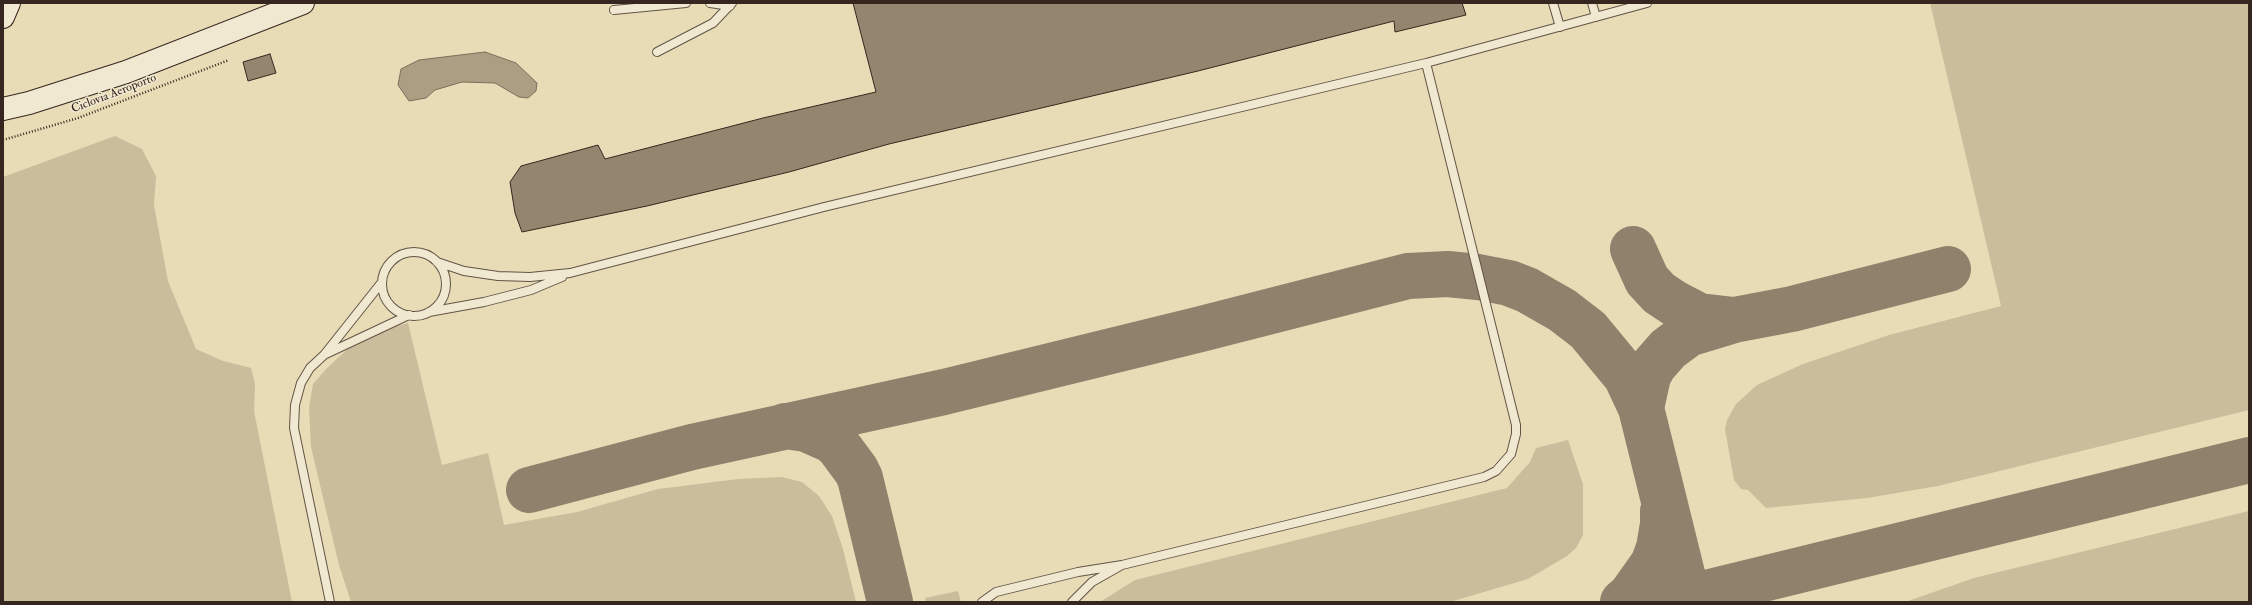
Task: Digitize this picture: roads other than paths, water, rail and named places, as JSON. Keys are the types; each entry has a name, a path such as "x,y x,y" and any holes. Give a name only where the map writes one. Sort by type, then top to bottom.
{"main road":[{"path":"3,17 9,3"},
{"path":"3,109 29,103 126,72 303,3"}],"lane":[{"path":"614,10 686,3"},
{"path":"710,3 731,5"},
{"path":"1553,3 1560,27"},
{"path":"1592,3 1596,17"},
{"path":"330,602 294,428 295,404 301,383 310,368 324,355 382,282 388,265 403,254 421,253 437,262 464,271 498,276 530,277 570,273 824,207 1426,63 1647,3"},
{"path":"657,52 713,23 731,5"},
{"path":"982,602 996,592 1078,572 1122,566 1484,477 1496,471 1511,454 1516,440 1516,425 1426,63"},
{"path":"426,313 440,302 445,286 445,277 437,262"},
{"path":"324,355 409,315 484,302 531,290 570,273"},
{"path":"382,282 383,292 392,308 409,315"},
{"path":"1072,602 1092,582 1122,566"}]}
